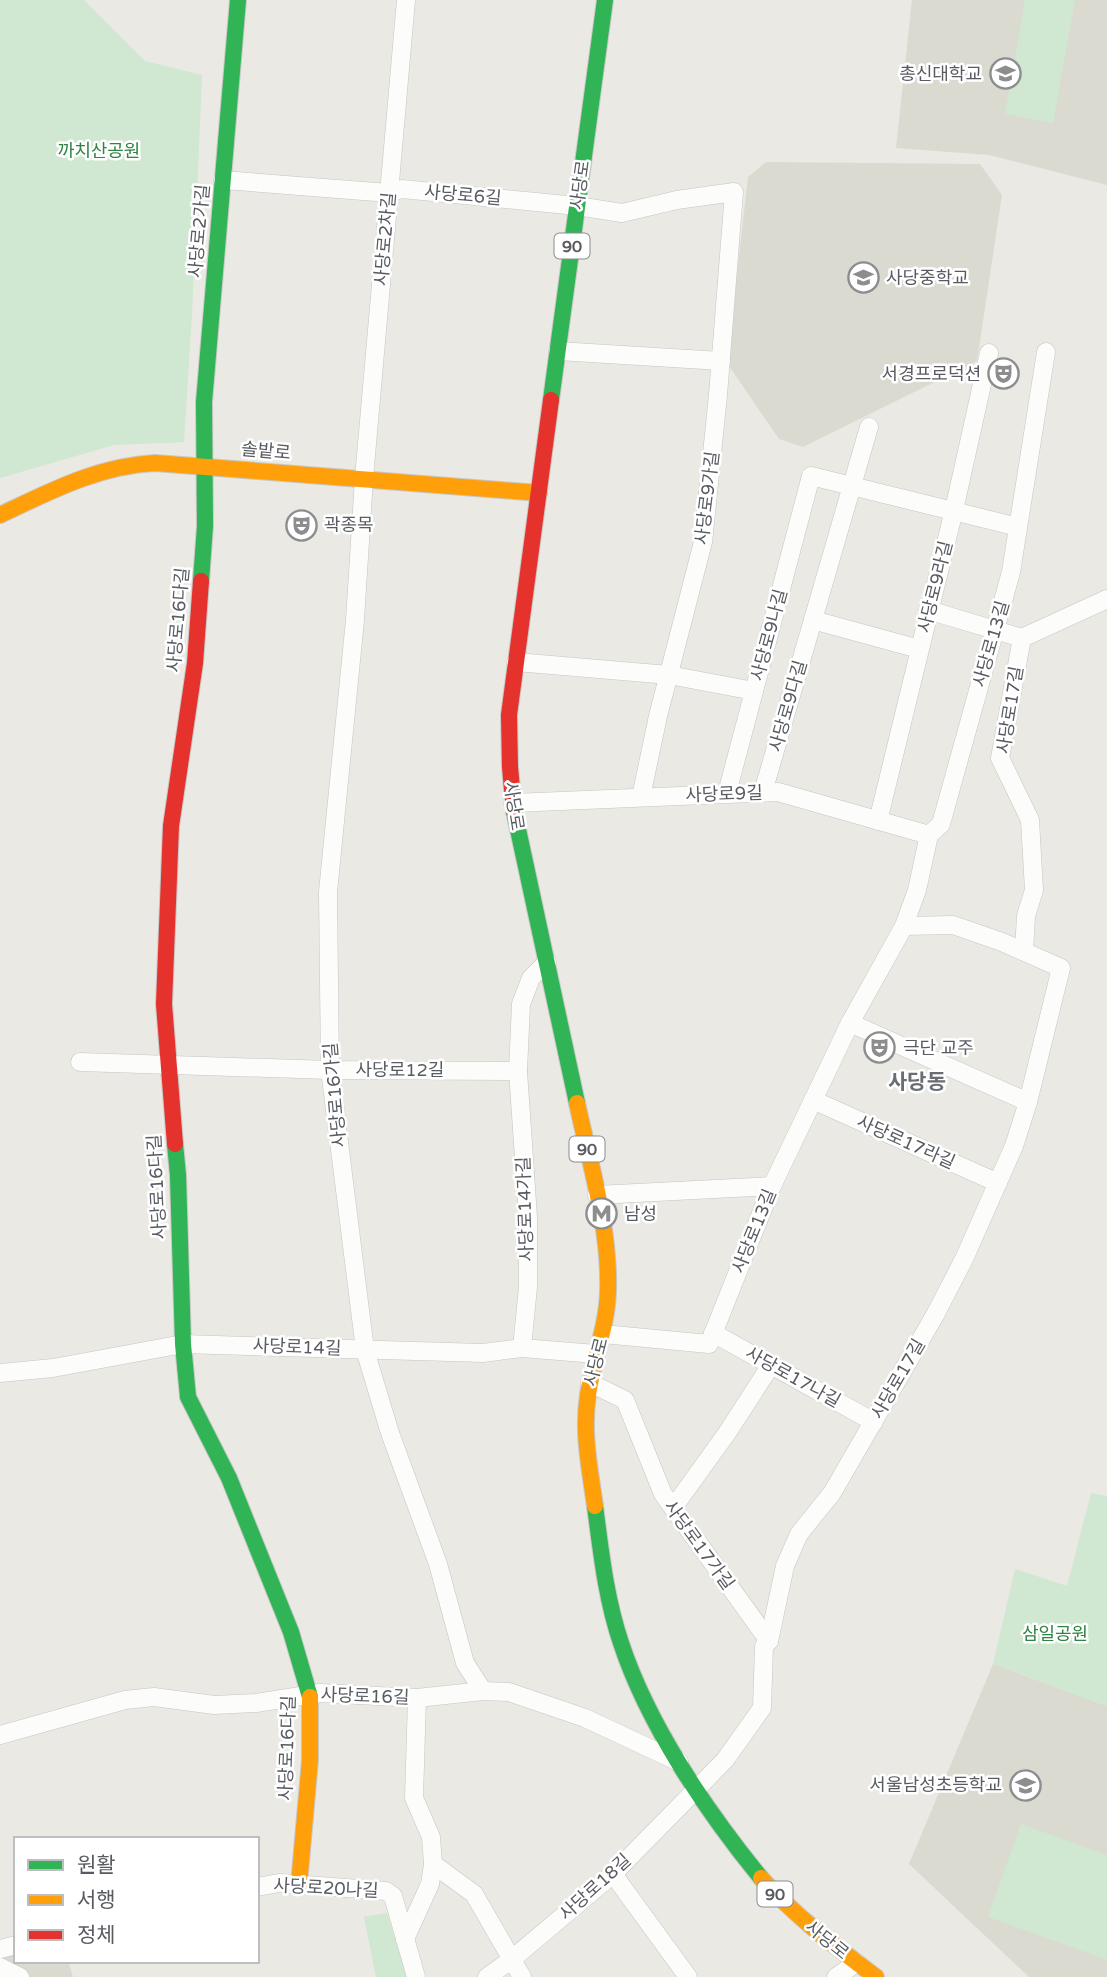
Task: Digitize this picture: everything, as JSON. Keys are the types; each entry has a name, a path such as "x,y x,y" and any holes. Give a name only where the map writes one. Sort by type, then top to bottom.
{"street":[{"name":"사당로2가길","path":"203,465 204,402 238,0"},
{"name":"사당로2차길","path":"364,478 406,0"},
{"name":"사당로","path":"605,0 509,715 508,753 513,803 597,1195 608,1272 603,1334 590,1383 586,1444 606,1585 621,1643 642,1695 696,1788 758,1876 785,1905 876,1977"},
{"name":"사당로6길","path":"223,180 389,193 402,189 622,213 677,200 734,192"},
{"name":"사당로9가길","path":"641,797 703,542 734,192"},
{"path":"558,351 721,361"},
{"name":"사당로13길","path":"713,1333 772,1186 850,1023 904,926 918,890 929,835 941,824 1010,572 1046,352"},
{"name":"사당로9라길","path":"878,821 954,510 989,353"},
{"name":"사당로9다길","path":"763,792 869,427"},
{"name":"솔밭로","path":"0,515 71,482 103,470 136,464 203,465 539,493"},
{"name":"사당로16다길","path":"203,465 205,526 195,663 171,825 164,1004 178,1175 183,1344 188,1397 229,1478 291,1632 310,1694 310,1760 299,1884"},
{"name":"사당로9나길","path":"727,793 811,476 851,487"},
{"name":"사당로16가길","path":"364,478 355,620 328,892 330,1070 365,1350 390,1433 438,1563 465,1663 483,1691"},
{"path":"851,487 1018,527"},
{"path":"929,610 1022,638 1107,599"},
{"path":"813,620 919,649"},
{"name":"사당로17길","path":"696,1788 725,1760 762,1708 764,1646 769,1641 785,1566 799,1534 832,1493 964,1259 1014,1146 1028,1102 1061,968 1031,954 1026,916 1034,890 1030,820 1000,758 1022,638"},
{"path":"516,662 669,675 754,691"},
{"name":"사당로9길","path":"513,803 778,792 929,835"},
{"path":"904,926 953,925 1031,954"},
{"path":"518,1071 521,1004 531,978 547,962"},
{"path":"850,1023 1028,1102"},
{"name":"사당로12길","path":"80,1062 330,1070 518,1071"},
{"name":"사당로14가길","path":"518,1071 528,1217 528,1287 522,1348"},
{"name":"사당로17라길","path":"813,1100 998,1183"},
{"path":"597,1195 772,1186"},
{"path":"603,1334 709,1344 713,1333"},
{"name":"사당로17나길","path":"713,1333 874,1422"},
{"name":"사당로14길","path":"0,1373 53,1368 183,1344 483,1353 522,1348 596,1354"},
{"path":"673,1508 727,1433 771,1365"},
{"name":"사당로17가길","path":"590,1383 625,1400 663,1494 769,1641"},
{"name":"사당로16길","path":"0,1735 125,1700 154,1696 214,1705 256,1703 310,1694 417,1698 483,1691 509,1692 585,1718 680,1762"},
{"path":"405,1939 430,1884 433,1864 430,1837 414,1798 417,1698"},
{"name":"사당로18길","path":"487,1977 613,1874 696,1788"},
{"path":"433,1864 474,1894 522,1977"},
{"path":"613,1874 688,1977"},
{"name":"사당로20나길","path":"259,1887 279,1883 386,1891 393,1896 416,1977"},
{"path":"836,1977 856,1963"},
{"path":"0,1967 20,1977"}],"shaded area":[{"name":"총신대학교","path":"912,0 1107,0 1107,185 989,155 896,148"},
{"name":"사당중학교","path":"766,162 980,164 1002,195 977,361 803,447 779,439 727,363 748,177"},
{"name":"서울남성초등학교","path":"993,1664 1107,1706 1107,1977 1029,1977 909,1864"},
{"path":"14,1946 14,1963 69,1963 73,1977 20,1977 0,1967 0,1950"}],"green space":[{"name":"까치산공원","path":"0,0 84,0 145,61 202,75 184,442 114,445 0,478"},
{"path":"1025,0 1075,0 1053,123 1005,114"},
{"name":"삼일공원","path":"1091,1493 1107,1496 1107,1706 993,1664 1015,1569 1067,1586"},
{"path":"1021,1824 1107,1855 1107,1960 988,1917"},
{"path":"387,1913 407,1977 376,1977 364,1917"}],"traffic: fast":[{"path":"201,581 205,526 204,402 238,0"},
{"path":"551,400 605,0"},
{"path":"514,811 577,1103"},
{"path":"175,1144 183,1344 188,1397 229,1478 291,1632 310,1697"},
{"path":"595,1506 611,1610 633,1674 681,1766 720,1825 761,1878"}],"traffic: slow":[{"path":"0,515 94,474 155,463 539,493"},
{"path":"577,1103 598,1196 608,1267 605,1318 586,1409 587,1451 595,1506"},
{"path":"299,1884 310,1760 310,1697"},
{"path":"761,1878 802,1918 876,1977"}],"traffic: jam":[{"path":"514,811 509,715 551,400"},
{"path":"175,1144 164,1004 171,826 195,663 201,581"}],"place":[{"name":"총신대학교","path":"1005,74"},
{"name":"사당중학교","path":"863,278"},
{"name":"서경프로덕션","path":"1004,374"},
{"name":"곽종목","path":"301,525"},
{"name":"극단 교주","path":"880,1048"},
{"name":"남성","path":"601,1214"},
{"name":"서울남성초등학교","path":"1025,1785"}],"district":[{"name":"사당동","path":"917,1082"}]}
